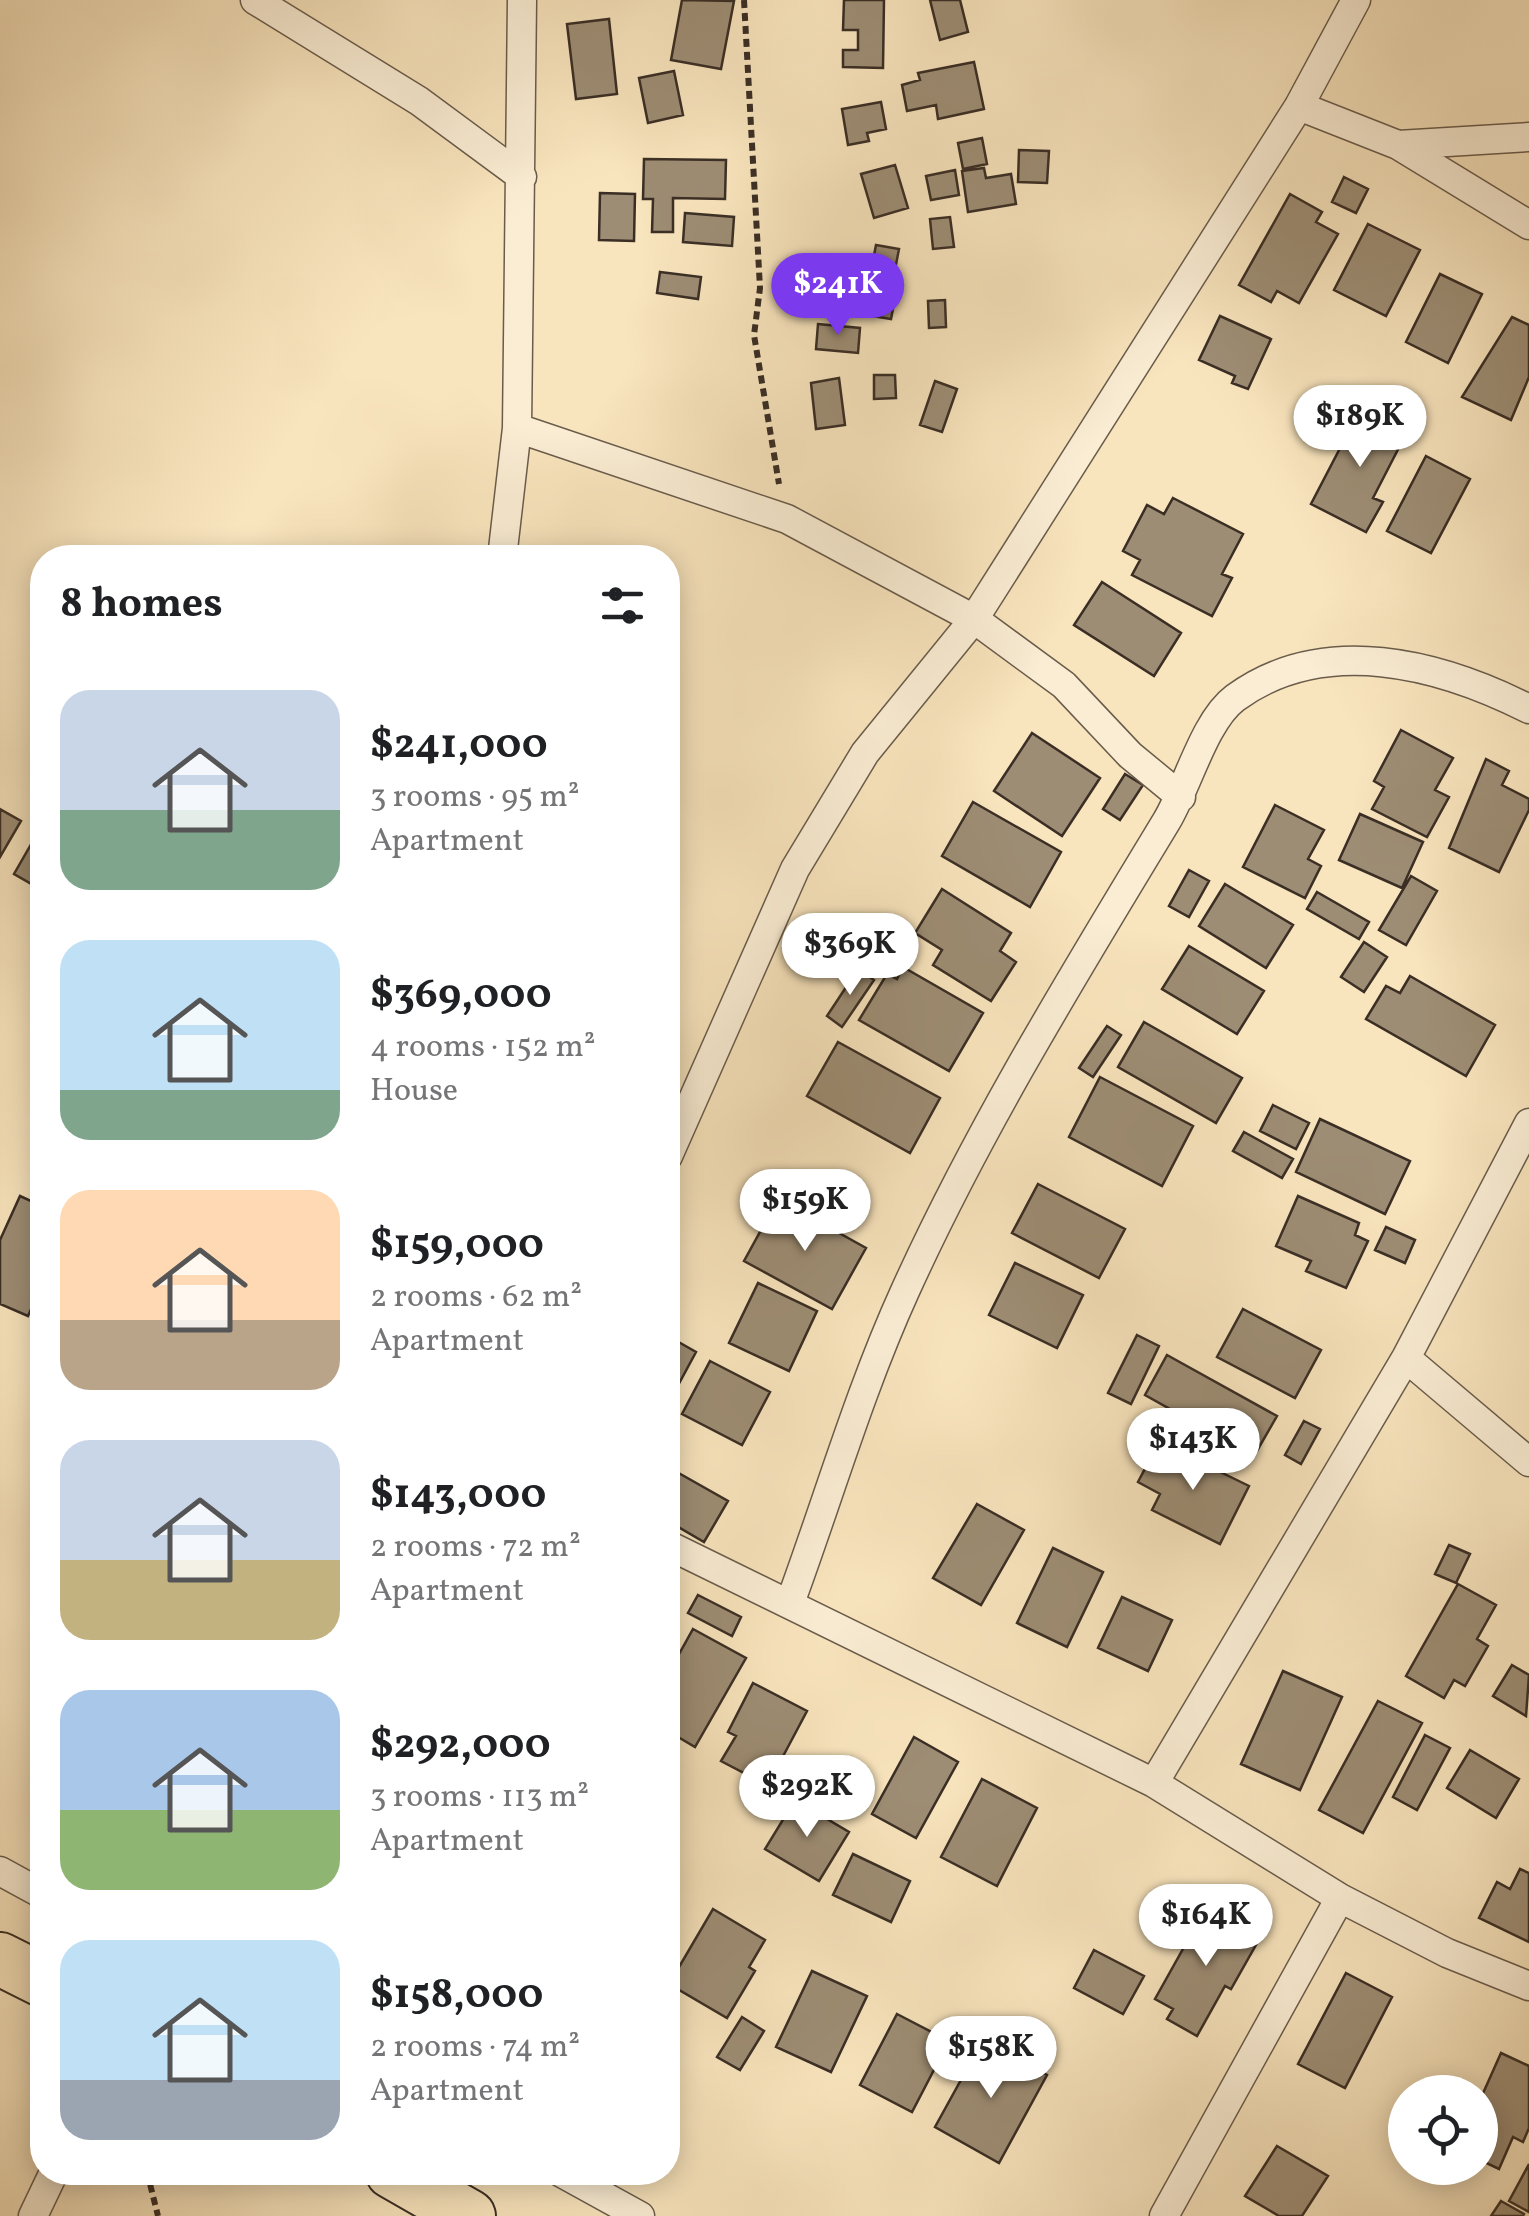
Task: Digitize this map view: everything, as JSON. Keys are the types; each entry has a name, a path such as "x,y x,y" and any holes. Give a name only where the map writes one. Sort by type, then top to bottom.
{"highway":[{"path":"0,1959 30,1974"},
{"path":"415,2185 469,2216"}],"street":[{"path":"255,0 418,101 522,177"},
{"path":"503,545 516,428 522,0"},
{"path":"680,1129 795,869 865,753 974,619 1298,106 1356,0"},
{"path":"1298,106 1398,145 1529,225"},
{"path":"1398,145 1529,137"},
{"path":"516,428 787,519 974,619 1064,684 1130,756 1181,797"},
{"path":"790,1604 904,1294 998,1102 1181,797 1208,735 1232,700 1287,671 1388,661 1422,665 1529,708"},
{"path":"1154,1782 1406,1358 1529,1123"},
{"path":"1406,1358 1529,1462"},
{"path":"680,1551 1154,1782 1340,1898 1447,1953 1529,1986"},
{"path":"0,1871 30,1887"},
{"path":"1164,2216 1340,1898"},
{"path":"33,2216 48,2185"},
{"path":"584,2185 640,2216"}],"path":[{"path":"744,0 760,288 754,334 787,519"},
{"path":"150,2185 158,2216"}],"building":[{"path":"682,0 734,1 721,69 671,60"},
{"path":"844,0 884,0 883,68 843,67 843,50 858,50 858,30 843,30"},
{"path":"930,0 960,0 968,32 940,40"},
{"path":"609,19 617,94 576,99 567,24"},
{"path":"974,62 984,109 938,119 936,105 907,111 902,85 920,80 918,73"},
{"path":"674,71 683,115 648,123 639,78"},
{"path":"881,102 886,129 867,133 869,141 848,145 842,109"},
{"path":"982,138 987,164 963,169 958,143"},
{"path":"1019,150 1049,151 1047,183 1018,182"},
{"path":"644,159 726,160 725,199 673,198 673,232 652,232 653,199 643,199"},
{"path":"895,165 908,208 874,218 861,174"},
{"path":"984,168 986,178 1011,174 1016,204 968,212 962,171"},
{"path":"955,170 959,195 931,200 926,176"},
{"path":"1344,177 1368,189 1356,213 1332,202"},
{"path":"600,193 635,194 634,241 599,240"},
{"path":"1290,194 1322,212 1316,222 1338,234 1299,303 1277,291 1271,302 1239,285"},
{"path":"685,213 734,217 732,246 683,242"},
{"path":"950,217 954,247 933,249 930,219"},
{"path":"1368,224 1420,250 1386,316 1334,290"},
{"path":"876,245 899,249 894,275 871,271"},
{"path":"660,272 701,277 698,299 657,293"},
{"path":"1440,274 1482,294 1448,363 1406,342"},
{"path":"872,279 898,283 891,319 866,315"},
{"path":"945,300 946,327 929,328 928,301"},
{"path":"1220,316 1271,339 1248,389 1232,383 1235,376 1199,360"},
{"path":"1512,317 1529,325 1529,377 1511,420 1462,397"},
{"path":"818,324 860,328 858,353 816,349"},
{"path":"874,375 895,375 896,398 874,399"},
{"path":"839,378 845,425 816,429 811,383"},
{"path":"935,381 957,389 942,432 920,425"},
{"path":"1362,406 1408,430 1373,498 1383,502 1366,532 1311,504"},
{"path":"1426,456 1470,479 1431,553 1387,531"},
{"path":"1173,498 1243,534 1222,574 1232,578 1212,616 1132,575 1140,560 1123,551 1147,505 1164,514"},
{"path":"1102,582 1181,633 1154,676 1074,625"},
{"path":"1401,730 1453,758 1435,790 1449,797 1427,837 1372,809 1384,787 1374,781"},
{"path":"1032,733 1100,778 1062,836 994,791"},
{"path":"1486,759 1509,771 1502,785 1529,799 1529,810 1499,872 1449,848"},
{"path":"1125,774 1143,785 1120,820 1103,809"},
{"path":"973,802 1061,852 1030,907 942,856"},
{"path":"1275,805 1324,830 1308,859 1321,866 1305,898 1243,867"},
{"path":"0,809 21,821 0,857"},
{"path":"1360,814 1423,842 1402,888 1339,860"},
{"path":"30,846 30,883 14,874"},
{"path":"1189,870 1209,881 1189,917 1169,906"},
{"path":"1411,876 1437,891 1406,945 1379,930"},
{"path":"1225,884 1293,925 1266,968 1199,926"},
{"path":"942,889 1011,933 1000,951 1016,962 991,1001 933,965 942,950 915,933"},
{"path":"1317,892 1369,922 1359,939 1307,909"},
{"path":"1364,942 1387,957 1364,992 1341,977"},
{"path":"1189,946 1264,991 1237,1034 1162,989"},
{"path":"903,967 983,1013 949,1071 859,1020 887,974 897,979"},
{"path":"858,969 874,980 842,1027 827,1016"},
{"path":"1410,976 1495,1025 1466,1076 1366,1019 1386,986 1400,993"},
{"path":"1144,1022 1242,1078 1216,1123 1118,1067"},
{"path":"1107,1026 1121,1035 1093,1077 1079,1068"},
{"path":"838,1042 940,1098 910,1153 807,1096"},
{"path":"1100,1077 1193,1126 1162,1186 1069,1137"},
{"path":"1273,1105 1309,1123 1296,1149 1260,1131"},
{"path":"1320,1119 1410,1161 1385,1214 1296,1172"},
{"path":"1244,1132 1293,1159 1282,1178 1233,1151"},
{"path":"1038,1184 1125,1229 1099,1278 1012,1233"},
{"path":"20,1196 30,1201 28,1316 0,1304 0,1240"},
{"path":"1298,1196 1359,1223 1355,1235 1368,1241 1346,1288 1306,1271 1311,1261 1276,1246"},
{"path":"778,1199 866,1248 832,1309 744,1261"},
{"path":"1386,1227 1415,1240 1405,1263 1375,1250"},
{"path":"1015,1263 1083,1295 1057,1348 989,1315"},
{"path":"758,1283 817,1311 789,1371 729,1343"},
{"path":"1243,1309 1321,1350 1295,1398 1217,1357"},
{"path":"1137,1335 1159,1346 1131,1404 1108,1393"},
{"path":"680,1343 696,1352 680,1382"},
{"path":"1167,1355 1277,1416 1254,1456 1145,1395"},
{"path":"710,1361 770,1392 742,1445 682,1414"},
{"path":"1304,1421 1320,1429 1301,1464 1285,1455"},
{"path":"1159,1442 1249,1486 1220,1544 1152,1510 1160,1494 1138,1482"},
{"path":"680,1474 728,1501 704,1542 680,1528"},
{"path":"977,1504 1024,1530 981,1605 933,1578"},
{"path":"1449,1545 1470,1554 1456,1583 1435,1574"},
{"path":"1053,1548 1103,1572 1067,1647 1017,1623"},
{"path":"1458,1584 1496,1605 1477,1639 1488,1646 1465,1686 1454,1680 1444,1698 1406,1676"},
{"path":"698,1595 741,1617 732,1636 688,1613"},
{"path":"1122,1597 1172,1620 1148,1671 1098,1648"},
{"path":"693,1629 746,1658 695,1747 680,1738 680,1652"},
{"path":"1512,1665 1529,1675 1526,1716 1493,1696"},
{"path":"1283,1671 1342,1697 1300,1790 1241,1764"},
{"path":"753,1683 807,1711 780,1762 773,1759 761,1782 721,1761 736,1736 728,1732"},
{"path":"1378,1701 1422,1723 1363,1833 1319,1810"},
{"path":"1425,1735 1450,1748 1417,1810 1393,1797"},
{"path":"914,1737 958,1762 916,1838 872,1814"},
{"path":"1470,1750 1519,1779 1496,1818 1447,1788"},
{"path":"982,1779 1037,1808 997,1886 941,1857"},
{"path":"795,1800 849,1832 819,1881 765,1849"},
{"path":"853,1854 910,1881 891,1922 833,1895"},
{"path":"1520,1869 1529,1873 1529,1942 1479,1918 1497,1882 1510,1889"},
{"path":"1207,1906 1261,1936 1231,1989 1225,1986 1197,2036 1167,2019 1173,2009 1155,1999"},
{"path":"713,1909 765,1940 749,1967 755,1971 727,2018 680,1990 680,1965"},
{"path":"1094,1950 1144,1976 1123,2014 1074,1988"},
{"path":"812,1971 867,1996 831,2072 776,2047"},
{"path":"1346,1973 1392,1997 1345,2088 1298,2064"},
{"path":"897,2014 949,2041 912,2112 860,2085"},
{"path":"742,2017 764,2031 740,2070 717,2057"},
{"path":"983,2040 1047,2075 999,2163 935,2127"},
{"path":"1501,2053 1529,2066 1529,2128 1523,2142 1513,2137 1499,2169 1498,2075 1491,2075"},
{"path":"1277,2146 1328,2176 1302,2216 1279,2216 1245,2196"},
{"path":"1529,2164 1529,2212 1509,2201"},
{"path":"1501,2201 1524,2214 1523,2216 1491,2216"}]}
